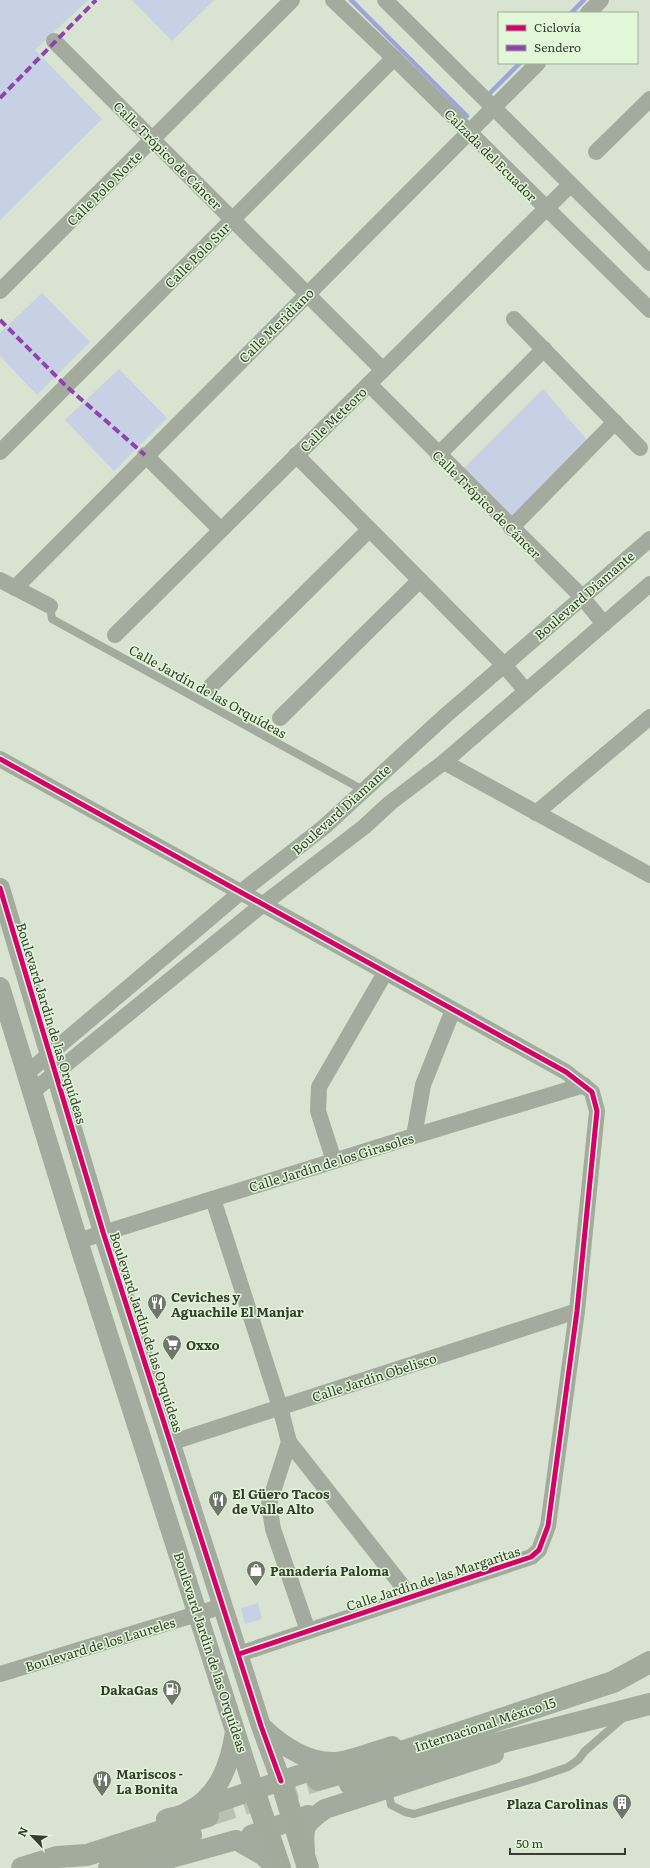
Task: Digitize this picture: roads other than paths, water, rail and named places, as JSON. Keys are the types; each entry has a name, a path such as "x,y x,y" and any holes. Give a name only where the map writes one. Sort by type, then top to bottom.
{"main road":[{"name":"Internacional México 15","path":"321,1794 360,1768 383,1758 603,1686 650,1662"},
{"name":"Internacional México 15","path":"321,1794 456,1754 641,1706"},
{"path":"281,1781 307,1864"},
{"path":"254,1790 279,1868"},
{"path":"22,1868 57,1857 87,1855 203,1819"},
{"path":"109,1868 188,1836 203,1819"}],"street":[{"name":"Calle Polo Norte","path":"0,291 292,0"},
{"name":"Calzada del Ecuador","path":"333,0 650,310"},
{"path":"386,0 650,264"},
{"path":"589,12 601,0"},
{"name":"Calle Trópico de Cáncer","path":"54,41 383,370"},
{"name":"Calle Polo Sur","path":"0,452 394,58"},
{"name":"Calle Meridiano","path":"15,588 537,64"},
{"path":"596,152 650,99"},
{"name":"Calle Meteoro","path":"526,691 504,665 368,530 296,455 570,185"},
{"path":"514,319 640,448"},
{"path":"438,455 544,349"},
{"name":"Calle Trópico de Cáncer","path":"369,384 438,455 582,597 604,624"},
{"path":"511,528 615,422"},
{"path":"115,635 296,455"},
{"path":"145,456 221,530"},
{"path":"209,688 368,530"},
{"name":"Boulevard Diamante","path":"29,1082 49,1053 241,892 324,827 363,790 504,665 650,539"},
{"path":"0,580 50,606"},
{"path":"280,718 420,580"},
{"name":"Boulevard Diamante","path":"29,1082 54,1073 262,905 364,827 390,803 444,762 650,584"},
{"path":"536,813 650,717"},
{"name":"Calle Jardín de las Margaritas","path":"0,759 566,1072 592,1092 598,1111 577,1310 548,1526 539,1550 530,1557 239,1654"},
{"path":"444,762 536,813 648,870"},
{"name":"Boulevard Jardín de las Orquídeas","path":"0,888 54,1073 170,1443 281,1781"},
{"path":"334,1161 318,1111 319,1087 385,973"},
{"name":"Boulevard Jardín de las Orquídeas","path":"0,987 78,1241 199,1614 254,1790"},
{"path":"414,1136 422,1085 453,1010"},
{"name":"Calle Jardín de los Girasoles","path":"78,1241 414,1136 584,1085"},
{"path":"212,1199 280,1407 289,1442 411,1597"},
{"name":"Calle Jardín Obelisco","path":"170,1443 577,1310"},
{"path":"289,1442 269,1504 273,1529 308,1631"},
{"name":"Boulevard de los Laureles","path":"0,1674 223,1606"},
{"path":"203,1819 254,1790 336,1762 603,1686"},
{"path":"136,1868 236,1840 294,1820 321,1794 388,1789 641,1706"},
{"path":"262,1726 290,1749 320,1760 336,1762"},
{"path":"203,1819 205,1801 224,1775 230,1760 235,1728"},
{"path":"307,1864 304,1833 321,1794"},
{"path":"236,1840 262,1855 279,1868"}],"lane":[{"name":"Calle Jardín de las Orquídeas","path":"50,606 52,619 363,790"},
{"path":"388,1789 391,1804 406,1812 414,1814 542,1776 568,1767 578,1760 585,1751 641,1706"}],"waterway":[{"path":"351,0 467,116"},
{"path":"572,12 584,0"},
{"path":"489,94 519,64"}],"tunnel":[{"path":"212,1814 318,1780"}],"place":[{"name":"Ceviches y Aguachile El Manjar","path":"157,1320"},
{"name":"Oxxo","path":"172,1361"},
{"name":"El Güero Tacos de Valle Alto","path":"218,1517"},
{"name":"Panadería Paloma","path":"256,1587"},
{"name":"DakaGas","path":"172,1706"},
{"name":"Mariscos - La Bonita","path":"102,1797"},
{"name":"Plaza Carolinas","path":"622,1820"}]}
